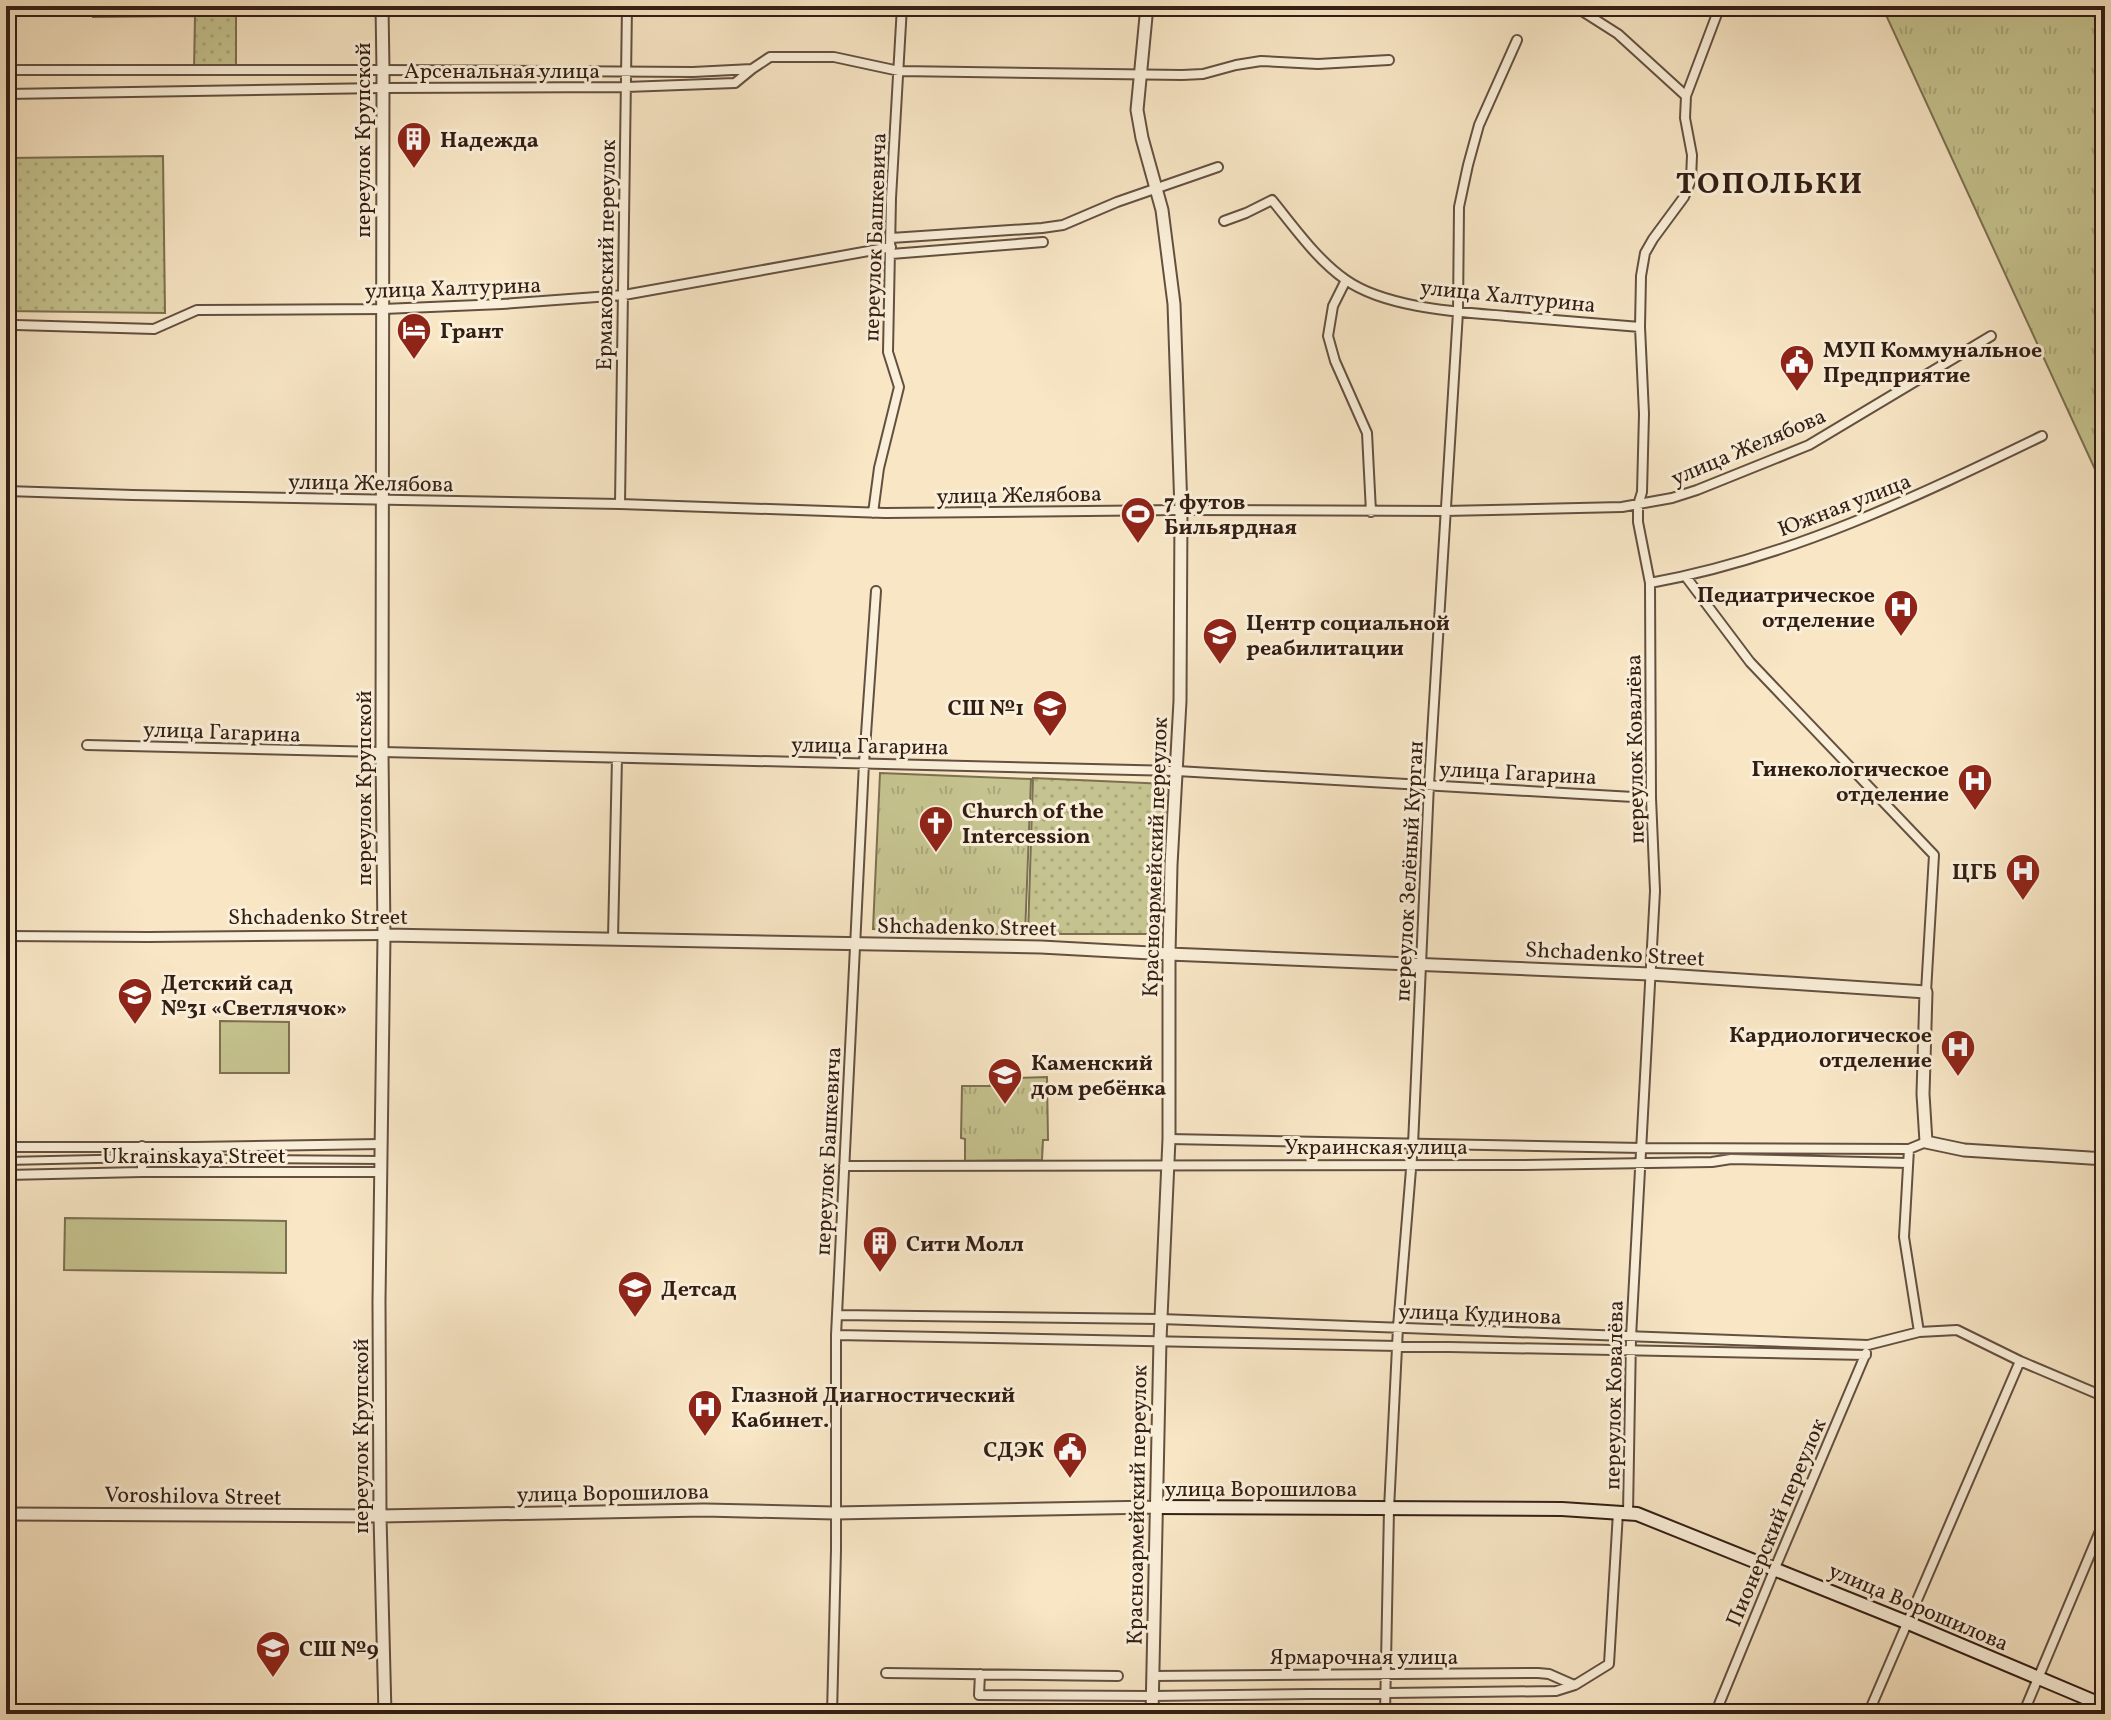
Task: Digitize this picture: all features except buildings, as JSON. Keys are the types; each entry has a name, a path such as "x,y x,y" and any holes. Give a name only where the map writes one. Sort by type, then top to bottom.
{"main road":[{"name":"улица Ворошилова","path":"1155,1507 1623,1512 1651,1519 1775,1568 2105,1706"}],"street":[{"name":"переулок Крупской","path":"382,6 384,935 379,1301 385,1714"},
{"name":"Ермаковский переулок","path":"620,504 627,6"},
{"name":"переулок Башкевича","path":"873,513 879,468 899,387 888,352 891,198 902,6"},
{"name":"Красноармейский переулок","path":"1147,6 1137,110 1165,227 1174,304 1181,510 1180,701 1171,865 1169,1139 1160,1319 1152,1714"},
{"path":"1574,6 1618,34 1686,96"},
{"name":"переулок Ковалёва","path":"1575,1685 1609,1664 1633,1351 1631,1337 1655,891 1651,798 1650,583 1638,522 1644,414 1641,276 1645,253 1684,197 1691,180 1692,155 1685,118 1686,96 1720,6"},
{"name":"переулок Зелёный Курган","path":"1385,1714 1389,1509 1398,1327 1412,1163 1429,784 1458,312 1459,207 1479,125 1517,40"},
{"name":"Арсенальная улица","path":"6,94 735,83 770,57 834,57 899,71 1139,74 1203,74 1261,61 1318,64 1389,60"},
{"name":"Арсенальная улица","path":"6,70 693,72 752,69"},
{"name":"улица Халтурина","path":"16,325 154,329 197,310 383,309 624,295 891,246 1063,225 1117,202 1218,167"},
{"name":"улица Халтурина","path":"1224,221 1272,200 1302,238 1346,280 1377,295 1458,312 1640,327"},
{"path":"891,246 1043,242"},
{"path":"1346,280 1333,306 1328,336 1335,361 1367,433 1371,512"},
{"name":"улица Желябова","path":"6,491 620,504 873,513 1371,512 1638,505 1697,490 1809,445 1991,336"},
{"name":"Южная улица","path":"1650,583 1722,568 1854,523 2042,436"},
{"path":"1686,577 1750,662 1934,855 1923,1094 1926,1142 1949,1149 2105,1159"},
{"name":"переулок Башкевича","path":"832,1714 836,1335 864,763 876,591"},
{"name":"улица Гагарина","path":"87,745 1177,771 1651,798"},
{"path":"613,938 617,758"},
{"name":"Shchadenko Street","path":"6,936 384,935 1041,947 1650,974 1926,992"},
{"name":"Украинская улица","path":"1169,1139 1642,1148 1909,1149 1926,1142"},
{"name":"Ukrainskaya Street","path":"6,1147 381,1144"},
{"path":"142,1146 142,1172"},
{"path":"1909,1149 1904,1237 1919,1332"},
{"path":"6,1161 142,1158 382,1166"},
{"name":"Украинская улица","path":"844,1166 1642,1163 1731,1159 1908,1163"},
{"name":"Ukrainskaya Street","path":"6,1175 382,1166"},
{"name":"улица Кудинова","path":"837,1315 1160,1319 1868,1345 1919,1332 1957,1330 2105,1397"},
{"name":"улица Кудинова","path":"836,1335 1866,1355"},
{"name":"Пионерский переулок","path":"1715,1714 1868,1345"},
{"path":"1868,1714 2020,1361"},
{"name":"улица Ворошилова","path":"380,1516 1155,1507"},
{"name":"Voroshilova Street","path":"6,1514 380,1516"},
{"path":"2023,1714 2105,1519"},
{"path":"886,1673 1118,1676"},
{"name":"Ярмарочная улица","path":"1152,1676 1538,1673 1549,1674 1575,1685"},
{"path":"980,1674 979,1695 1548,1693 1575,1685"}],"green space":[{"path":"93,6 236,6 236,71 194,70 195,16 93,17"},
{"path":"1885,6 2105,6 2105,491 1886,15"},
{"path":"163,156 165,313 6,311 10,158"},
{"path":"880,773 1031,779 1025,935 873,929"},
{"path":"1033,778 1167,784 1154,934 1028,934"},
{"path":"220,1021 289,1022 289,1073 220,1073"},
{"path":"1015,1073 1016,1078 1047,1077 1048,1140 1043,1140 1042,1160 965,1161 965,1139 961,1138 962,1086 990,1086 990,1074"},
{"path":"65,1218 286,1221 286,1273 64,1270"}],"place":[{"name":"Надежда","path":"414,170"},
{"name":"Грант","path":"414,361"},
{"name":"МУП Коммунальное Предприятие","path":"1797,393"},
{"name":"7 футов Бильярдная","path":"1138,545"},
{"name":"Педиатрическое отделение","path":"1901,638"},
{"name":"Центр социальной реабилитации","path":"1220,666"},
{"name":"СШ №1","path":"1050,738"},
{"name":"Гинекологическое отделение","path":"1975,812"},
{"name":"Church of the Intercession","path":"936,854"},
{"name":"ЦГБ","path":"2023,902"},
{"name":"Детский сад №31 «Светлячок»","path":"135,1026"},
{"name":"Кардиологическое отделение","path":"1958,1078"},
{"name":"Каменский дом ребёнка","path":"1005,1106"},
{"name":"Сити Молл","path":"880,1274"},
{"name":"Детсад","path":"635,1319"},
{"name":"Глазной Диагностический Кабинет.","path":"705,1438"},
{"name":"СДЭК","path":"1070,1480"},
{"name":"СШ №9","path":"273,1679"}],"district":[{"name":"ТОПОЛЬКИ","path":"1770,183"}]}
